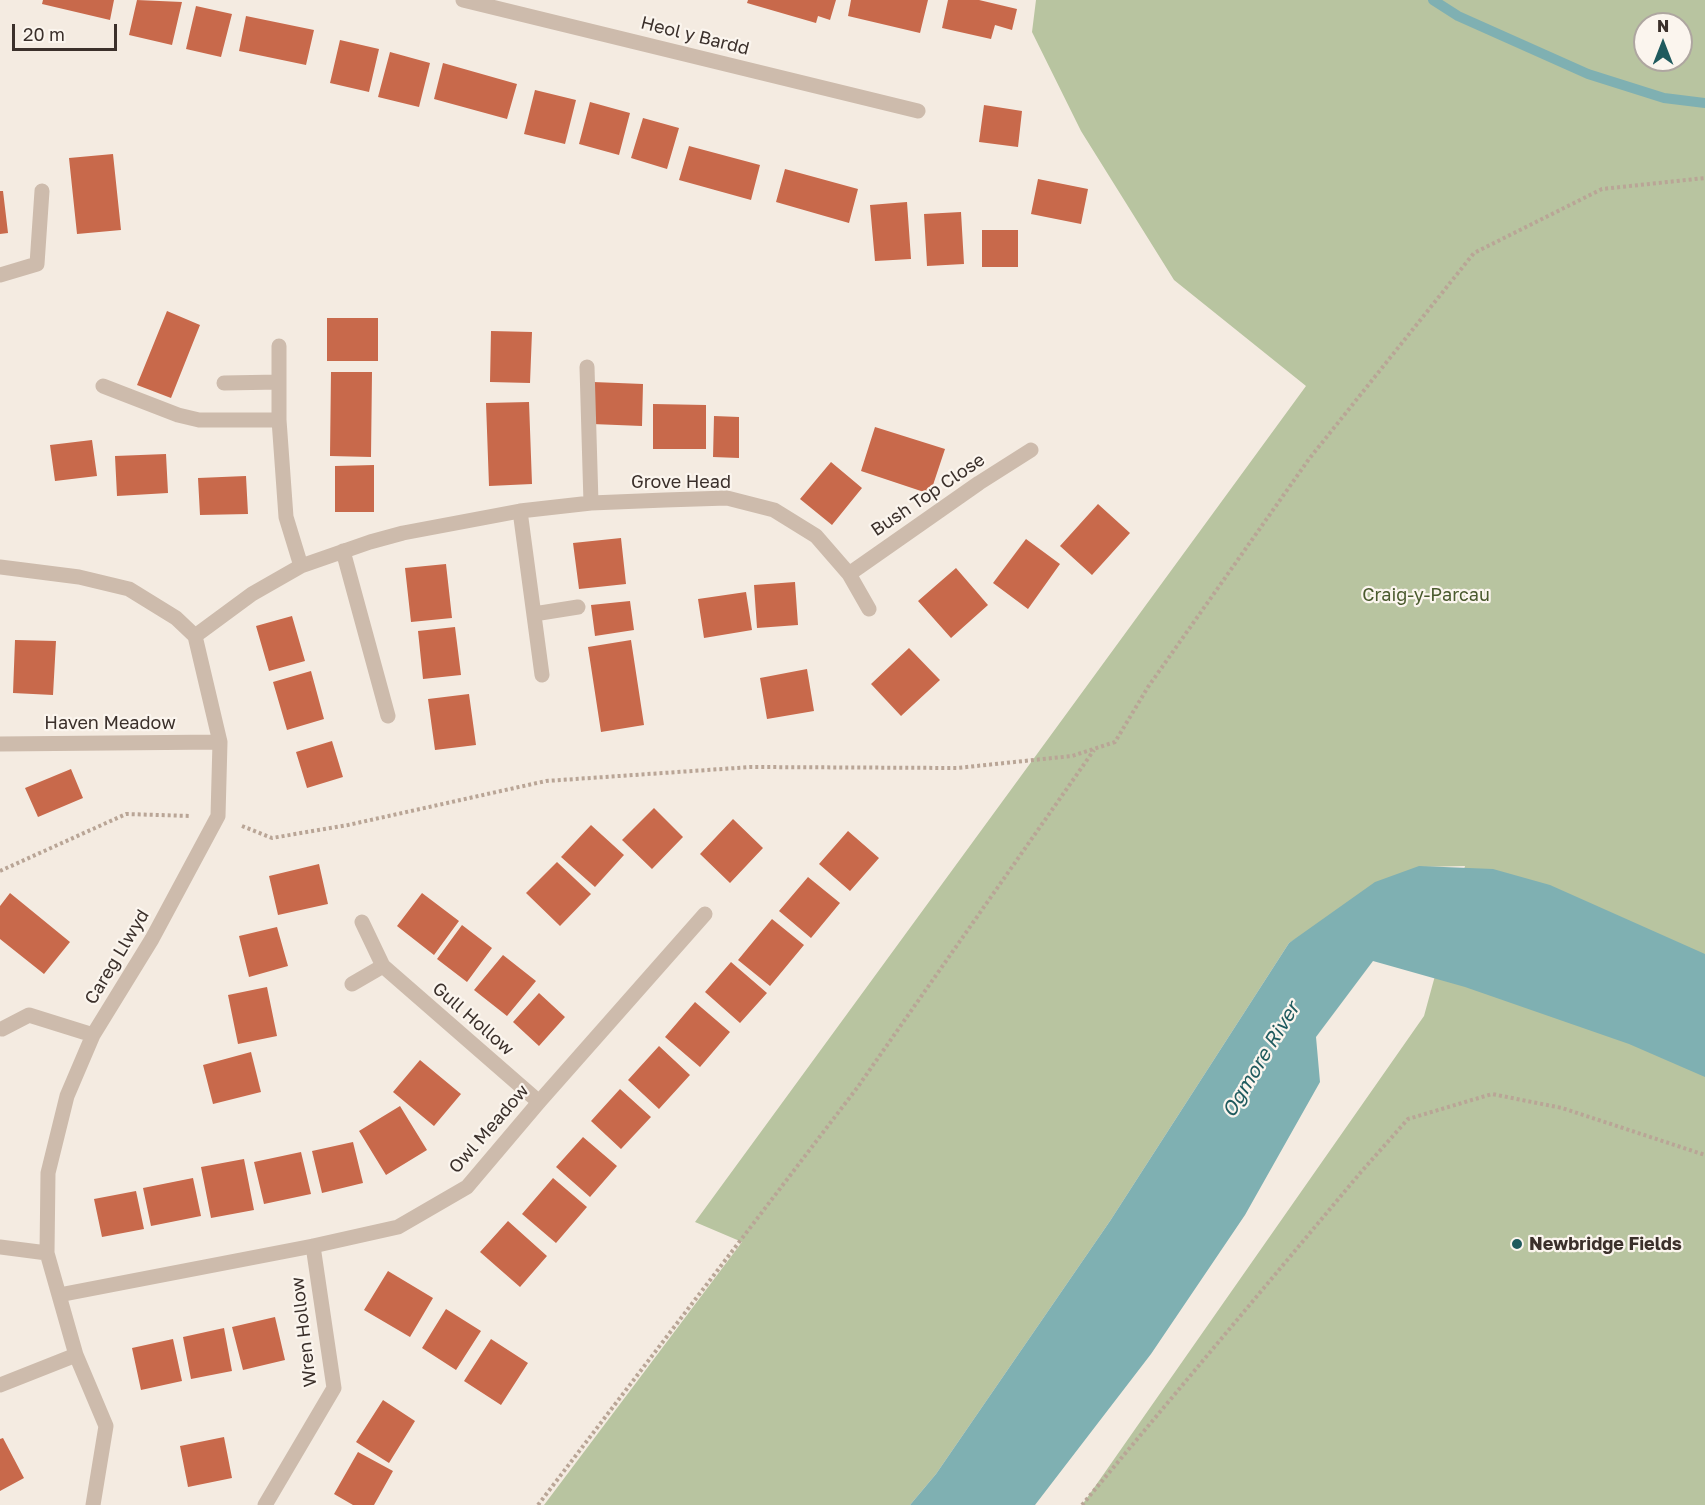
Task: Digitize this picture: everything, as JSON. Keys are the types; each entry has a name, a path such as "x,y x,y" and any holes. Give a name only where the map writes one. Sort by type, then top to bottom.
{"street":[{"name":"Heol y Bardd","path":"463,0 918,111"},
{"path":"0,274 37,264 42,191"},
{"path":"279,346 279,420 286,517 301,566"},
{"path":"587,367 591,503"},
{"path":"224,383 279,382"},
{"path":"104,387 178,415 199,420 279,420"},
{"name":"Bush Top Close","path":"849,574 979,483 1031,450"},
{"name":"Grove Head","path":"195,636 252,594 301,566 343,551 403,533 520,511 591,503 727,498 774,510 816,536 849,574 869,609"},
{"path":"520,511 543,675"},
{"path":"343,551 388,716"},
{"path":"0,567 79,577 129,590 176,618 195,636"},
{"path":"534,614 578,607"},
{"name":"Careg Llwyd","path":"93,1505 106,1426 76,1355 47,1253 48,1173 67,1096 93,1035 152,939 218,816 220,742 195,636"},
{"name":"Haven Meadow","path":"0,744 220,742"},
{"name":"Owl Meadow","path":"59,1295 313,1246 398,1227 467,1187 705,914"},
{"name":"Gull Hollow","path":"362,922 383,966 539,1102"},
{"path":"352,984 383,966"},
{"path":"2,1029 29,1015 93,1035"},
{"name":"Wren Hollow","path":"265,1505 334,1388 313,1246"},
{"path":"0,1247 47,1253"},
{"path":"0,1385 76,1355"}],"path":[{"path":"0,871 126,814 218,816 272,838 348,825 546,781 751,767 957,768 1072,756 1115,742 1148,687 1310,459 1474,253 1602,189 1705,178"},
{"path":"538,1505 857,1088 1095,749"},
{"path":"1082,1505 1408,1119 1492,1094 1562,1108 1705,1155"}],"green space":[{"name":"Craig-y-Parcau","path":"1036,0 1705,0 1705,1505 1082,1505 1424,1016 1465,866 1419,867 1289,943 1110,1221 936,1474 910,1505 544,1505 742,1242 695,1222 1306,386 1174,280 1081,131 1032,32"}],"water":[{"name":"Ogmore River","path":"1419,866 1493,869 1550,885 1705,954 1705,1077 1629,1044 1465,987 1373,961 1316,1037 1320,1082 1245,1215 1151,1354 1035,1505 910,1505 936,1474 1110,1221 1289,943 1375,882"}],"building":[{"path":"43,0 114,0 110,20 42,4"},
{"path":"137,0 182,2 172,45 129,35"},
{"path":"748,0 836,0 830,20 818,16 816,23 747,3"},
{"path":"851,0 928,0 920,33 848,16"},
{"path":"948,0 979,0 1017,9 1012,30 995,25 991,39 942,28"},
{"path":"196,6 232,14 221,57 186,49"},
{"path":"246,16 314,30 306,65 239,51"},
{"path":"340,40 379,49 369,92 330,83"},
{"path":"390,52 430,63 419,107 378,97"},
{"path":"443,63 517,84 507,119 434,99"},
{"path":"535,90 576,100 565,144 524,134"},
{"path":"590,102 630,113 619,155 579,144"},
{"path":"984,105 1022,111 1018,147 979,142"},
{"path":"643,118 679,128 667,169 631,158"},
{"path":"689,146 760,165 751,200 679,180"},
{"path":"113,154 121,230 77,234 69,158"},
{"path":"785,169 858,189 849,223 776,202"},
{"path":"1038,179 1088,189 1081,224 1031,214"},
{"path":"0,191 3,191 8,233 0,234"},
{"path":"907,202 911,259 875,261 870,205"},
{"path":"961,212 964,264 927,266 924,214"},
{"path":"982,230 1018,230 1018,267 982,267"},
{"path":"167,311 200,325 171,398 137,385"},
{"path":"327,318 378,318 378,361 327,361"},
{"path":"491,331 532,332 530,383 490,382"},
{"path":"331,372 372,372 371,457 330,456"},
{"path":"593,382 643,384 642,426 592,424"},
{"path":"529,402 532,484 489,486 486,403"},
{"path":"653,404 706,405 706,449 653,449"},
{"path":"714,416 739,417 739,458 713,457"},
{"path":"875,427 945,449 930,494 861,471"},
{"path":"92,440 97,476 55,481 50,445"},
{"path":"166,454 168,493 117,496 115,456"},
{"path":"831,462 862,488 832,525 800,499"},
{"path":"374,465 374,512 335,512 335,466"},
{"path":"246,476 248,514 200,515 198,478"},
{"path":"1098,504 1130,533 1092,575 1060,546"},
{"path":"621,538 626,584 579,589 573,543"},
{"path":"1026,539 1060,564 1028,609 993,583"},
{"path":"446,564 452,618 411,622 405,568"},
{"path":"956,568 988,605 951,638 918,601"},
{"path":"795,582 798,625 757,628 754,585"},
{"path":"746,592 752,630 704,638 698,599"},
{"path":"630,601 634,630 595,636 591,605"},
{"path":"292,616 305,661 269,671 256,626"},
{"path":"455,627 461,675 423,679 418,631"},
{"path":"15,640 56,641 53,695 13,693"},
{"path":"631,640 644,725 601,732 588,647"},
{"path":"909,648 940,680 901,716 871,684"},
{"path":"807,669 814,711 767,719 760,678"},
{"path":"311,671 324,719 287,730 273,682"},
{"path":"469,694 476,745 435,750 428,699"},
{"path":"332,741 343,777 307,788 296,752"},
{"path":"71,769 83,798 38,817 25,788"},
{"path":"654,808 683,837 652,869 622,840"},
{"path":"733,819 763,848 730,883 700,854"},
{"path":"591,825 624,855 595,887 561,857"},
{"path":"848,831 879,858 850,891 819,864"},
{"path":"557,862 591,894 560,926 526,893"},
{"path":"319,864 328,904 278,915 269,876"},
{"path":"808,877 840,903 811,938 779,911"},
{"path":"10,893 70,942 44,974 0,939 0,906"},
{"path":"422,893 459,921 434,955 397,926"},
{"path":"772,919 804,945 770,986 738,960"},
{"path":"462,925 492,948 467,982 437,959"},
{"path":"277,927 288,966 249,977 239,936"},
{"path":"503,955 536,981 507,1016 474,990"},
{"path":"731,962 767,993 740,1023 705,992"},
{"path":"267,987 277,1036 238,1044 228,995"},
{"path":"539,993 565,1017 539,1046 513,1022"},
{"path":"695,1002 730,1032 700,1067 665,1037"},
{"path":"659,1046 690,1075 659,1109 628,1080"},
{"path":"251,1052 261,1092 213,1104 203,1065"},
{"path":"420,1060 461,1094 434,1126 393,1092"},
{"path":"620,1089 651,1117 621,1149 591,1121"},
{"path":"400,1106 427,1150 386,1175 359,1131"},
{"path":"583,1137 617,1166 590,1197 556,1167"},
{"path":"353,1142 363,1183 322,1193 312,1151"},
{"path":"301,1152 311,1194 264,1204 254,1162"},
{"path":"244,1159 254,1210 211,1218 201,1167"},
{"path":"193,1178 201,1216 151,1226 143,1188"},
{"path":"553,1178 587,1207 556,1243 522,1214"},
{"path":"136,1191 144,1229 102,1237 94,1199"},
{"path":"508,1221 547,1256 520,1287 480,1252"},
{"path":"388,1271 433,1298 410,1337 364,1310"},
{"path":"446,1309 481,1331 456,1370 422,1348"},
{"path":"275,1317 285,1360 243,1370 232,1327"},
{"path":"224,1328 232,1371 191,1379 183,1337"},
{"path":"173,1339 182,1381 141,1390 132,1348"},
{"path":"491,1339 528,1363 501,1405 464,1381"},
{"path":"383,1400 415,1421 389,1463 356,1442"},
{"path":"224,1437 232,1478 188,1487 180,1446"},
{"path":"3,1438 24,1478 0,1491 0,1439"},
{"path":"358,1452 393,1471 374,1505 353,1505 334,1494"}],"waterway":[{"path":"1433,0 1458,16 1588,74 1664,98 1705,103"}],"place":[{"name":"Newbridge Fields","path":"1517,1244"}]}
